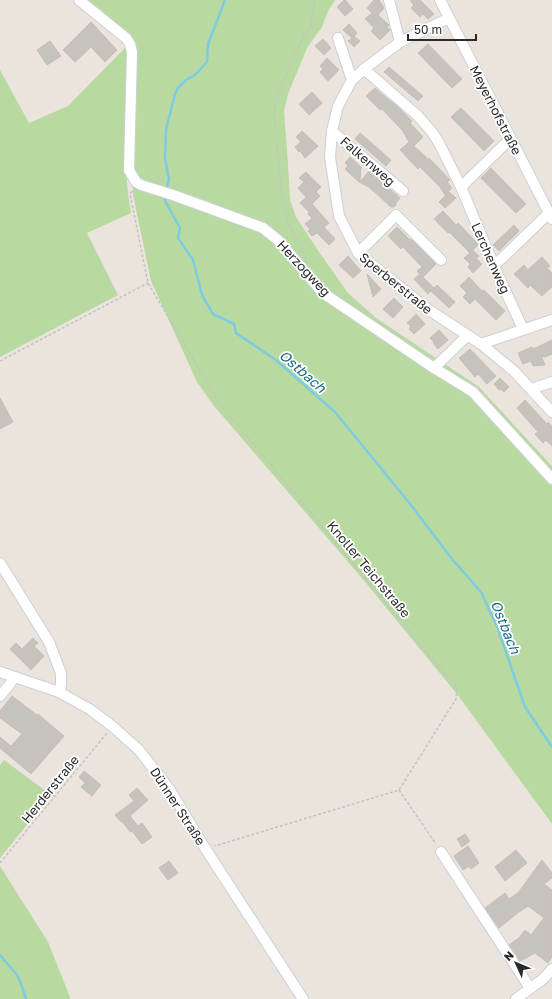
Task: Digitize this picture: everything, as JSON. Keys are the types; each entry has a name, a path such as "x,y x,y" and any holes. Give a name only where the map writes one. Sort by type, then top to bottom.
{"street":[{"path":"79,0 126,38 130,44 132,52 129,170 136,182"},
{"path":"388,0 400,42"},
{"name":"Meyerhofstraße","path":"440,0 510,139 551,216"},
{"name":"Sperberstraße","path":"449,18 400,42 352,80 338,106 332,131 330,157 339,216 358,253 426,308 481,344 514,371 552,412"},
{"path":"338,38 352,80"},
{"name":"Lerchenweg","path":"364,69 418,116 432,132 439,143 461,187 494,266 523,329"},
{"name":"Falkenweg","path":"332,131 403,191"},
{"path":"461,187 510,139"},
{"name":"Herzogweg","path":"136,182 263,228 279,241 323,293 434,368 473,392 552,479"},
{"path":"358,253 396,215 441,260"},
{"path":"494,266 551,216"},
{"path":"481,344 552,320"},
{"path":"434,368 468,335"},
{"path":"531,389 552,382"},
{"path":"0,563 49,642 61,673 62,685 59,692"},
{"name":"Dünner Straße","path":"0,672 59,692 91,710 139,750 170,790 205,848 303,999"},
{"path":"0,696 14,677"},
{"path":"441,852 530,988"},
{"path":"516,999 543,979 552,969"}],"path":[{"path":"309,262 288,222 282,198 274,111 282,84 299,45 311,26 316,0"},
{"name":"Knoller Teichstraße","path":"136,182 130,194 148,282 219,403 457,688 456,699 399,790"},
{"path":"0,361 148,282"},
{"name":"Herderstraße","path":"0,863 112,726"},
{"path":"205,848 236,840 399,790 441,852"}],"green space":[{"path":"85,0 335,0 328,11 322,27 307,48 288,94 284,111 290,200 296,217 348,293 376,318 479,387 552,466 552,824 457,694 361,577 214,406 197,382 151,281 133,195 132,168 137,50 132,39"},
{"path":"128,45 126,171 131,213 87,233 118,295 0,357 0,70 29,123 68,106"},
{"path":"4,760 51,795 0,858 0,765"},
{"path":"0,866 48,942 70,999 0,999"}],"building":[{"path":"344,0 353,9 345,16 337,7"},
{"path":"374,0 379,0 384,8 378,15 389,25 387,27 390,30 380,40 371,31 374,28 365,19 372,13 367,8"},
{"path":"410,0 420,0 434,14 428,19 423,14 420,17 411,8 414,5"},
{"path":"91,22 117,50 105,62 91,47 75,62 63,50"},
{"path":"349,24 357,33 354,36 360,41 354,47 348,41 352,38 343,30"},
{"path":"323,39 331,48 324,55 315,46"},
{"path":"50,41 61,56 47,65 37,50"},
{"path":"428,44 462,79 452,88 418,53"},
{"path":"327,58 339,70 328,81 320,72 323,69 320,66"},
{"path":"389,67 423,96 418,101 384,72"},
{"path":"375,88 396,105 412,121 410,123 423,137 414,146 428,159 429,158 450,180 447,182 452,188 445,195 440,187 420,167 418,169 400,150 409,142 402,130 382,109 380,110 366,96"},
{"path":"312,92 322,103 309,115 299,104"},
{"path":"461,108 494,141 484,151 451,117"},
{"path":"302,131 318,146 305,158 295,147 301,142 296,137"},
{"path":"360,133 391,160 386,166 355,139"},
{"path":"350,157 361,167 360,182 369,171 400,198 394,207 391,207 369,187 359,182 345,169 348,166 345,163"},
{"path":"491,168 526,204 516,213 481,178"},
{"path":"306,172 321,187 316,192 320,196 312,204 329,223 324,227 335,239 329,245 317,233 312,236 308,231 310,229 305,224 312,218 308,214 309,212 300,203 306,197 298,188 304,182 299,178"},
{"path":"449,192 456,198 445,208 439,202"},
{"path":"443,211 456,225 458,223 478,245 473,250 479,256 476,258 482,264 473,273 468,267 470,264 464,258 470,253 434,219"},
{"path":"514,225 519,231 499,251 493,245"},
{"path":"397,227 436,264 423,277 434,288 428,294 414,279 420,274 417,271 422,267 403,247 401,249 388,236"},
{"path":"348,256 361,271 353,278 339,265"},
{"path":"542,257 550,266 547,268 552,273 552,287 542,296 530,285 528,288 514,274 524,265 528,270"},
{"path":"367,274 381,289 373,297"},
{"path":"469,277 482,291 484,290 505,311 496,320 475,299 470,304 463,297 467,293 460,286"},
{"path":"437,285 455,302 449,308 431,291"},
{"path":"394,298 403,307 393,318 383,309"},
{"path":"416,314 425,324 414,334 409,329 411,326 407,323"},
{"path":"439,330 448,340 438,349 430,338"},
{"path":"552,340 552,354 545,357 541,356 545,365 533,366 531,361 523,364 518,353 532,347 533,349"},
{"path":"470,349 496,376 487,384 478,374 475,377 459,358"},
{"path":"500,378 509,387 504,392 501,389 499,390 494,384"},
{"path":"0,398 13,422 0,429"},
{"path":"525,400 547,424 548,422 552,426 552,446 546,440 543,443 535,434 538,432 517,408"},
{"path":"33,638 38,643 34,646 44,656 31,670 10,649 16,643 22,649"},
{"path":"12,696 37,715 38,714 64,736 31,774 0,748 0,737 11,746 22,734 0,718 0,711"},
{"path":"84,771 101,785 92,796 81,787 85,783 79,777"},
{"path":"137,788 148,800 130,816 138,826 142,823 152,837 142,844 132,831 130,832 122,821 121,822 115,815 134,801 129,795"},
{"path":"465,834 470,841 462,847 457,839"},
{"path":"468,846 479,863 471,869 469,866 463,870 454,856"},
{"path":"516,850 527,863 505,881 495,867"},
{"path":"542,860 552,873 552,878 544,884 552,890 552,957 548,963 535,953 520,961 509,945 519,938 525,930 531,935 544,918 528,906 499,928 485,908 505,893 509,899 518,893"},
{"path":"169,861 178,873 168,880 159,868"}],"waterway":[{"name":"Ostbach","path":"166,190 169,179 165,158 166,130 175,94 178,88 186,80 195,75 207,62 208,44 225,0"},
{"name":"Ostbach","path":"165,195 165,201 180,228 178,238 193,260 202,295 213,314 234,324 236,333 276,360 335,412 411,505 452,559 481,592 498,629 525,707 552,747"},
{"path":"0,955 17,975 26,999"}]}
